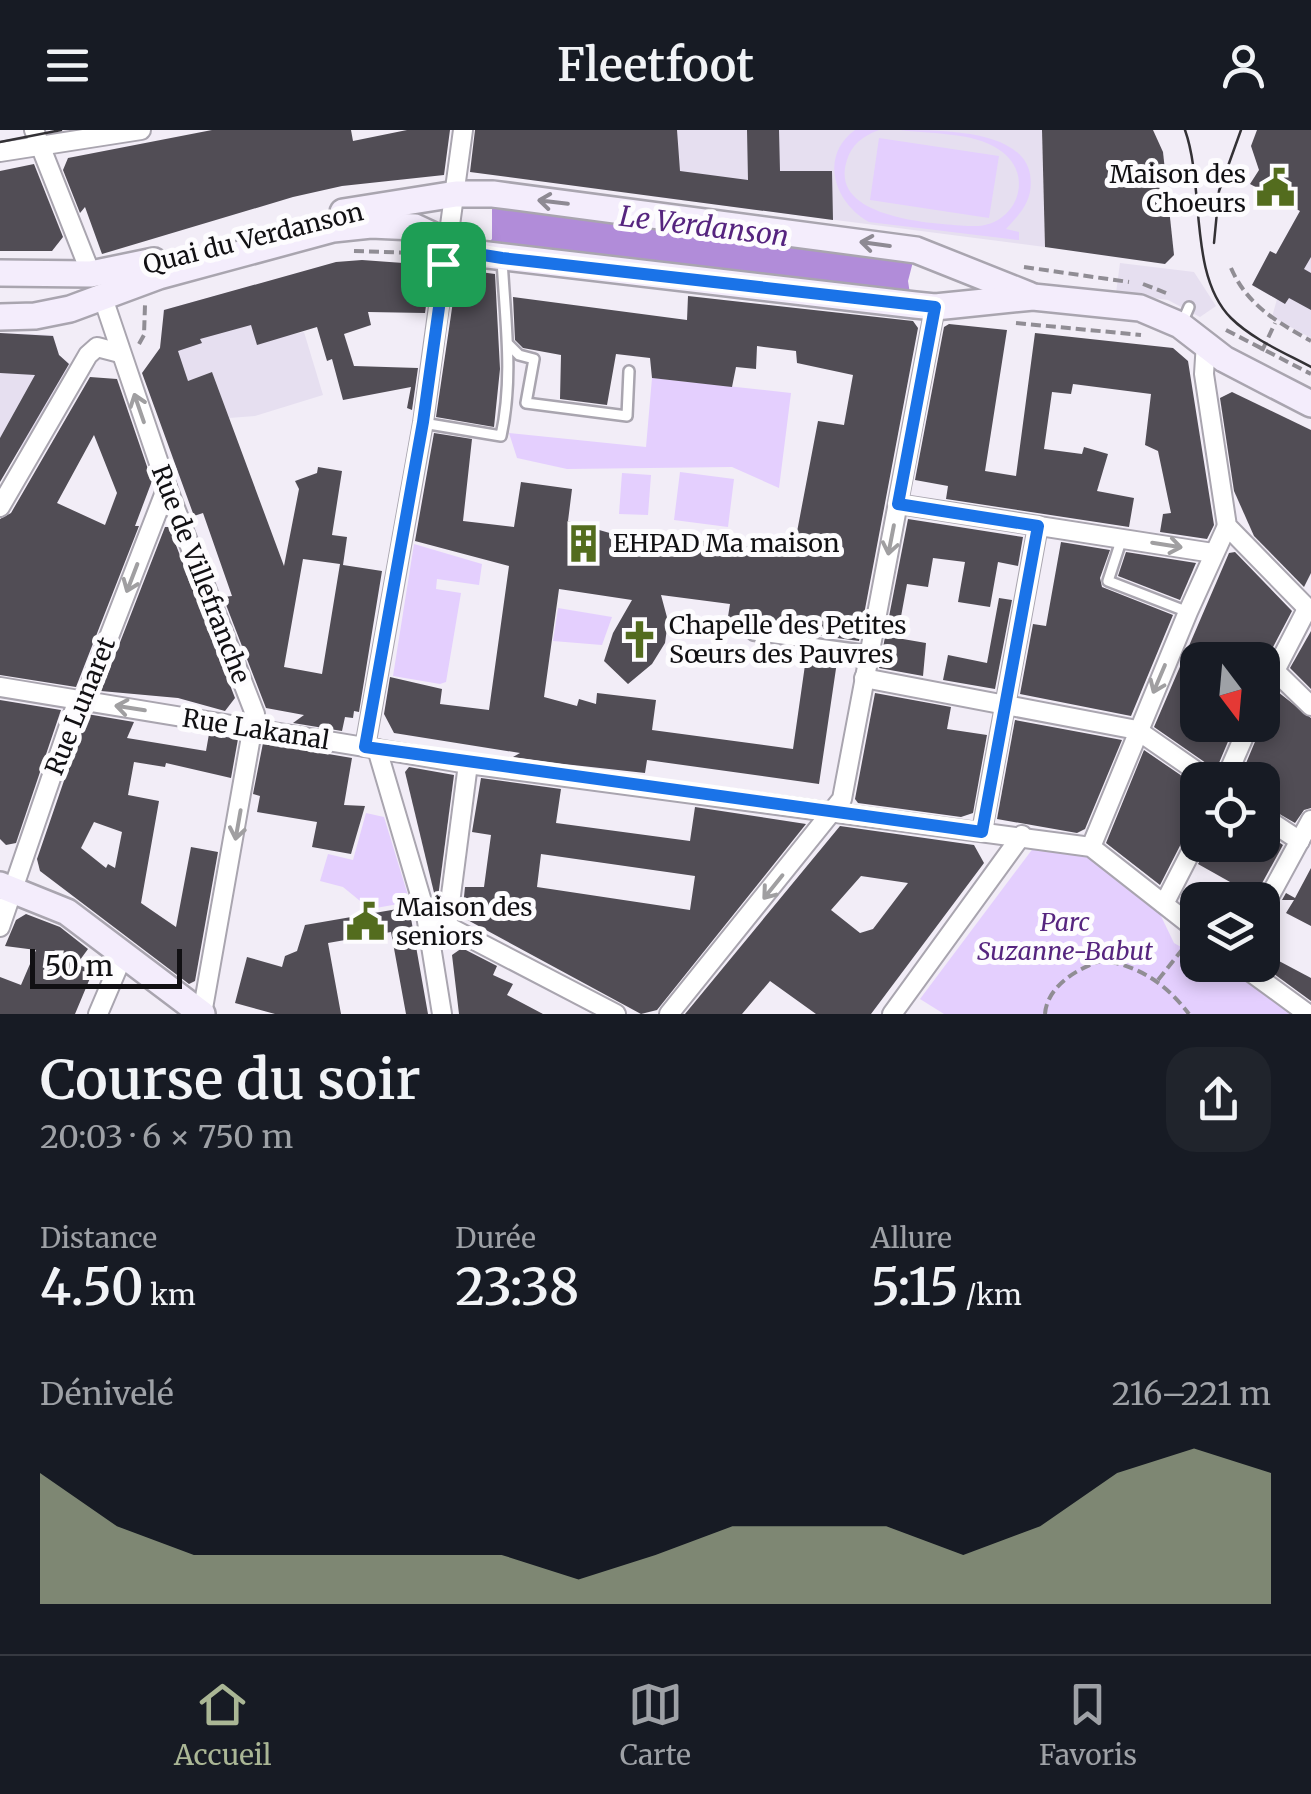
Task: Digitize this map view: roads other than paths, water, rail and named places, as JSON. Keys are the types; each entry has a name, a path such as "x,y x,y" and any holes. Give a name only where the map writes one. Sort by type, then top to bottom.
{"main road":[{"name":"Quai du Verdanson","path":"0,317 63,310 96,284 132,268 338,212 456,194 493,194 916,250 1034,296"},
{"name":"Quai du Verdanson","path":"0,273 96,284 333,228 416,226 471,253 502,258 925,306 1034,296"},
{"path":"925,306 944,292 945,274 938,258"},
{"path":"1034,296 1185,316 1224,358 1311,404"},
{"path":"6,887 67,912 200,1013"}],"street":[{"name":"Rue de Villefranche","path":"34,130 96,284 167,487 255,714 200,1013"},
{"path":"0,152 141,130"},
{"path":"442,1014 426,914 371,748 423,422 463,130"},
{"path":"669,1014 842,799 898,504 925,306"},
{"path":"1091,847 1137,730 1227,526 1204,374 1206,342"},
{"path":"0,507 88,355 97,347 120,353"},
{"name":"Rue Lunaret","path":"0,927 6,887 167,487"},
{"path":"898,504 1214,553"},
{"path":"982,832 1038,526"},
{"path":"1227,526 1309,610 1280,662"},
{"path":"1280,676 1311,706"},
{"path":"864,678 1137,730 1183,762"},
{"name":"Rue Lakanal","path":"0,687 468,764 1091,847 1180,917"},
{"path":"447,926 468,764"},
{"path":"1278,882 1311,820"},
{"path":"1280,828 1300,842"},
{"path":"892,1014 1022,835"},
{"path":"1164,904 1186,862"},
{"path":"426,914 616,1014"},
{"path":"98,1014 124,953"},
{"path":"1264,982 1308,1014"}],"lane":[{"path":"423,422 501,436 507,407 510,344 502,258"},
{"path":"510,344 519,355 534,359 526,403 627,416 629,371"},
{"path":"1122,538 1108,582 1188,612"},
{"path":"754,635 869,651"}],"tram line":[{"path":"0,142 61,130"},
{"path":"1185,130 1195,177 1203,254 1217,300 1249,333 1311,367"},
{"path":"1214,243 1219,191 1241,130"}],"place":[{"name":"Maison des Choeurs","path":"1276,188"},
{"name":"EHPAD Ma maison","path":"583,543"},
{"name":"Chapelle des Petites Sœurs des Pauvres","path":"639,639"},
{"name":"Maison des seniors","path":"366,921"}],"water label":[{"name":"Le Verdanson","path":"704,226"}],"park label":[{"name":"Parc Suzanne-Babut","path":"1065,936"}]}
